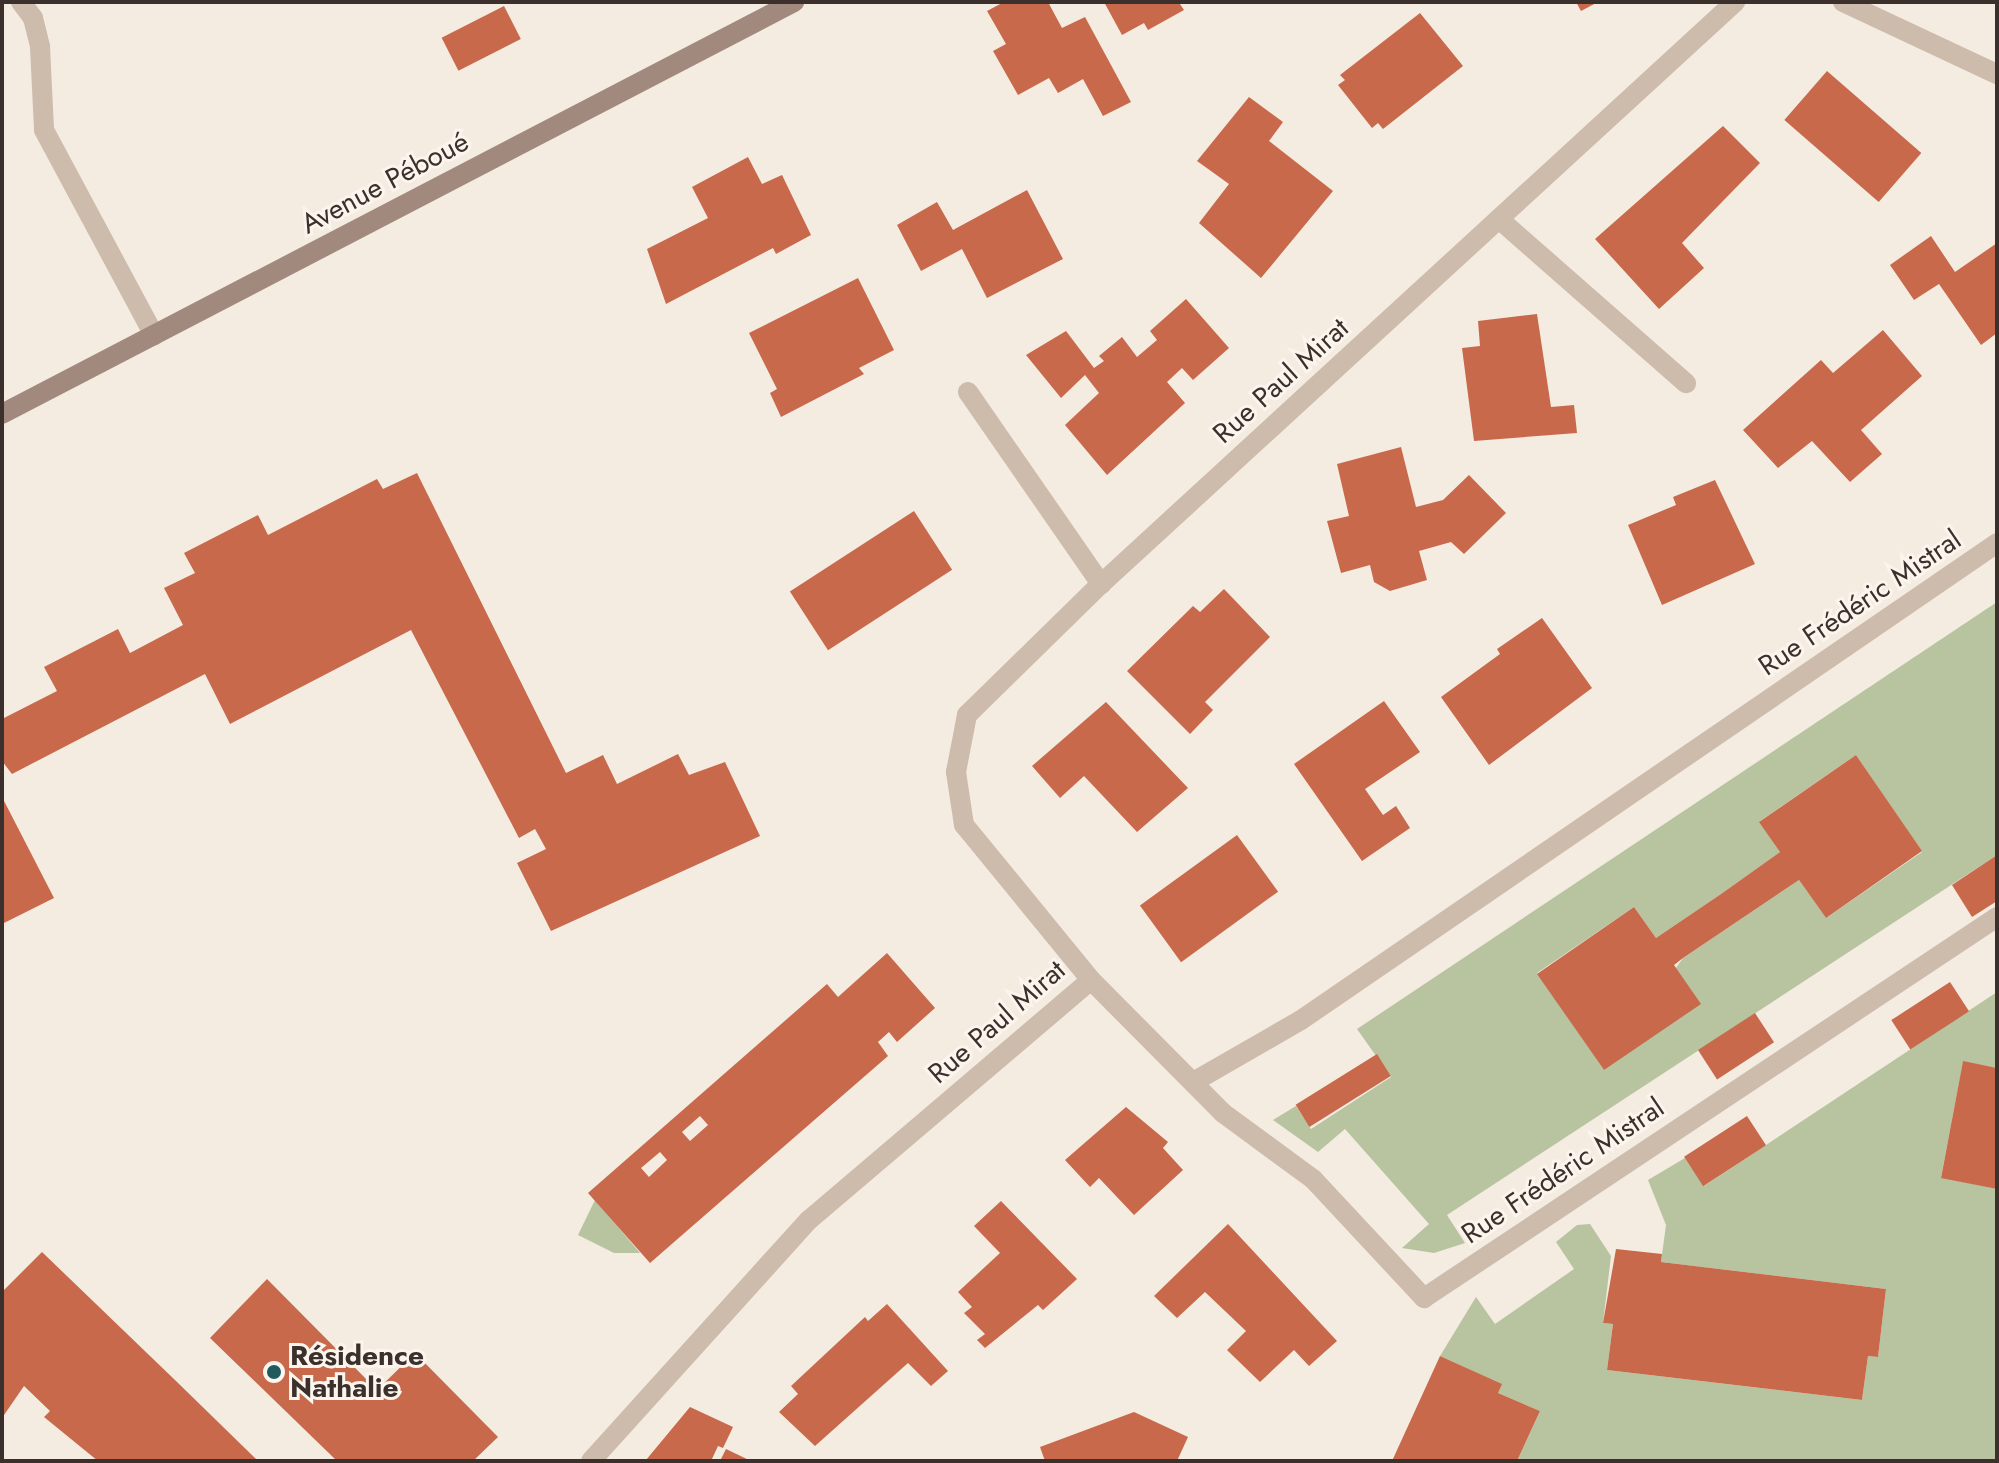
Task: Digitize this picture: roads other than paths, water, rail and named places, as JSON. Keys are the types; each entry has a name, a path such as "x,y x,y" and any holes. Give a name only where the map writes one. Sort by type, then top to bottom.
{"street":[{"path":"21,2 33,18 40,47 44,130 154,335"},
{"name":"Avenue Péboué","path":"2,414 794,2"},
{"name":"Rue Paul Mirat","path":"591,1461 809,1220 1091,980 964,825 956,772 967,715 1101,584 1735,2"},
{"path":"1843,2 1997,74"},
{"path":"1499,219 1686,383"},
{"path":"968,392 1101,584"},
{"name":"Rue Frédéric Mistral","path":"1195,1081 1301,1020 1997,543"},
{"name":"Rue Frédéric Mistral","path":"1091,980 1195,1081 1223,1113 1313,1179 1424,1298 1997,917"}],"place":[{"name":"Résidence Nathalie","path":"274,1372"}]}
